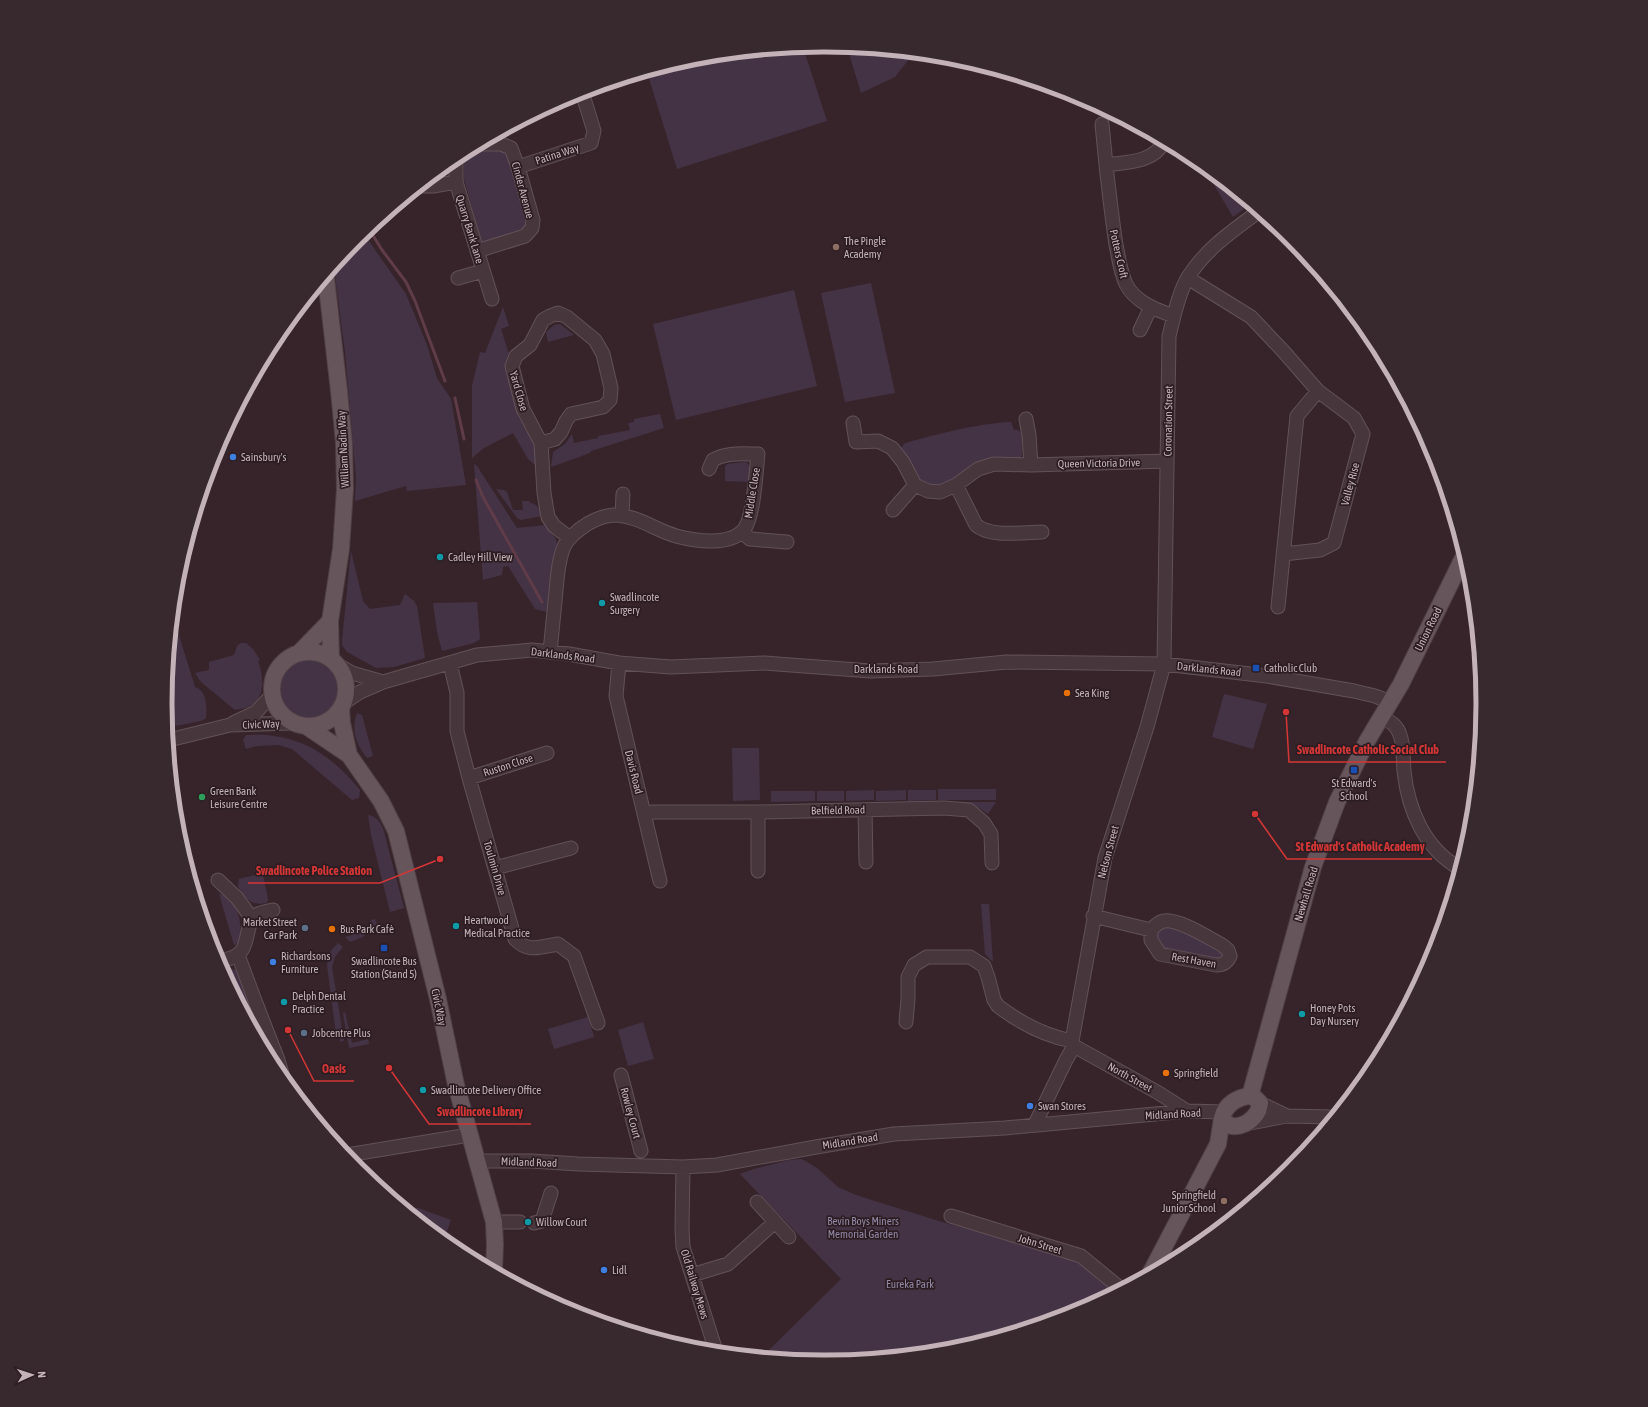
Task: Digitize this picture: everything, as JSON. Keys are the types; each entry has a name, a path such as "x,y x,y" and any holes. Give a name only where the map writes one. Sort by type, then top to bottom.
{"main road":[{"name":"William Nadin Way","path":"327,283 344,443 345,489 341,549 330,621 335,662"},
{"name":"Union Road","path":"1390,702 1411,665 1460,564"},
{"path":"300,652 330,621"},
{"path":"300,652 324,654 335,662 343,673 346,682 347,691 343,705 334,717 320,724 299,724 278,710 274,703 271,685 276,667 290,655 300,652"},
{"name":"Newhall Road","path":"1218,1144 1258,1112 1255,1100 1313,867 1337,802 1390,702"},
{"name":"Civic Way","path":"343,705 342,723 349,755 381,801 396,831 421,929 456,1084 494,1222 496,1245 494,1266"},
{"name":"Civic Way","path":"299,724 349,755"},
{"path":"1241,1125 1230,1126 1225,1123 1223,1115 1235,1100 1243,1097 1255,1100"},
{"name":"Newhall Road","path":"1155,1265 1218,1144 1223,1115"}],"street":[{"name":"Patina Way","path":"518,167 591,143 594,131 584,99"},
{"name":"Potters Croft","path":"1102,124 1113,224 1120,265 1126,284 1134,294 1151,307 1174,316"},
{"name":"Cinder Avenue","path":"477,251 525,236 532,228 532,220 518,167 511,148 501,144 490,144"},
{"path":"1106,165 1140,160 1151,156 1158,151 1161,146"},
{"name":"Quarry Bank Lane","path":"456,166 456,182 492,299"},
{"path":"428,186 456,182"},
{"name":"Coronation Street","path":"1164,664 1169,336 1174,316 1188,278 1214,247 1229,233 1255,215"},
{"path":"458,278 483,271"},
{"name":"Valley Rise","path":"1188,278 1251,317 1284,352 1318,392 1354,418 1363,434 1334,543 1320,550 1283,554"},
{"path":"1140,330 1151,307"},
{"name":"Yard Close","path":"541,443 555,440 572,414 603,407 610,400 611,388 602,354 595,340 567,317 558,313 543,320 535,339 516,356 512,366 522,409 541,443 538,493 548,517 554,526 570,538"},
{"path":"1278,607 1297,416 1318,392"},
{"path":"1026,419 1029,435 1031,465"},
{"path":"853,423 856,442 878,441 892,448 903,462 915,485 893,510"},
{"name":"Middle Close","path":"550,652 559,563 563,548 570,538 588,523 612,515 622,516 638,520 675,536 699,540 724,540 736,536 742,532 750,517 758,454 736,453 725,455 713,460 709,469"},
{"name":"Queen Victoria Drive","path":"915,485 928,492 940,492 956,485 978,469 994,464 1031,465 1167,462"},
{"path":"956,485 976,525 982,530 990,533 1042,532"},
{"path":"622,516 623,494"},
{"path":"742,532 750,539 787,542"},
{"name":"Darklands Road","path":"343,705 360,692 383,682 488,653 532,650 619,663 671,667 738,663 785,663 871,671 933,669 1007,662 1164,664 1267,676 1354,691 1375,696 1390,702"},
{"path":"335,662 352,674 383,682"},
{"name":"Toulmin Drive","path":"450,663 457,693 457,731 515,939 521,946 528,948 558,944 574,956 598,1023"},
{"name":"Davis Road","path":"619,663 616,696 660,881"},
{"name":"Nelson Street","path":"1035,1124 1073,1044 1093,916 1105,858 1147,727 1164,664"},
{"name":"Civic Way","path":"174,739 230,725 256,712 272,695"},
{"path":"1381,717 1391,721 1401,736 1407,792 1421,828 1434,848 1444,859 1455,865"},
{"name":"Civic Way","path":"230,725 299,724"},
{"name":"Ruston Close","path":"469,778 547,753"},
{"name":"Belfield Road","path":"645,813 944,808 969,810 984,823 991,834 992,863"},
{"path":"865,810 866,862"},
{"path":"758,812 758,871"},
{"path":"495,868 571,848"},
{"path":"218,880 237,898 253,920"},
{"path":"225,960 238,955 246,944 253,920 258,914 274,910"},
{"path":"1093,916 1151,930"},
{"name":"Rest Haven","path":"1165,921 1174,922 1222,945 1228,950 1230,956 1228,961 1222,965 1216,965 1160,954 1151,940 1151,930 1158,923 1165,921"},
{"path":"238,955 276,1056"},
{"name":"North Street","path":"906,1022 908,977 914,965 927,957 970,957 984,966 994,1000 998,1006 1042,1032 1073,1044 1157,1092 1186,1112"},
{"name":"Rowley Court","path":"621,1075 641,1151"},
{"path":"1255,1100 1287,1116"},
{"name":"Midland Road","path":"478,1161 532,1161 683,1167 717,1166 893,1134 1005,1128 1035,1124 1186,1112 1223,1115"},
{"path":"1241,1125 1287,1116 1327,1117"},
{"path":"353,1154 470,1134"},
{"name":"Old Railway Mews","path":"683,1167 683,1247 714,1345"},
{"path":"534,1223 542,1221 551,1193"},
{"path":"757,1202 788,1237"},
{"name":"John Street","path":"951,1216 1082,1256 1117,1285"},
{"path":"494,1222 520,1222"},
{"path":"692,1275 728,1264 775,1222"}],"green space":[{"path":"805,52 827,121 677,169 648,76 697,65 739,58 781,53"},
{"path":"849,53 867,53 910,58 895,77 861,93"},
{"path":"501,150 508,155 528,220 527,226 523,231 482,244 464,179 464,161 480,151"},
{"path":"1211,180 1238,201 1244,209 1233,217"},
{"path":"367,239 406,294 427,345 437,378 451,399 466,485 407,491 406,486 355,501 356,477 345,352 335,273"},
{"path":"871,283 895,393 845,402 821,293"},
{"path":"794,290 817,386 676,420 653,324"},
{"path":"503,307 509,326 501,329 508,351 511,354 507,368 519,418 535,447 536,466 528,459 513,433 484,448 472,458 472,386 480,352 485,353"},
{"path":"560,324 574,335 548,342 546,332 554,325"},
{"path":"660,414 664,428 591,451 590,453 551,467 553,452 565,444 572,434 574,443 598,438 598,436 630,430 628,423 634,422 634,419"},
{"path":"1011,422 1014,430 1020,431 1022,434 1024,441 1022,442 1022,456 1018,459 996,458 984,460 961,476 940,485 929,485 919,479 901,448 905,443 942,433 981,425"},
{"path":"746,462 750,466 749,482 725,481 725,467 727,464"},
{"path":"474,464 477,466 517,528 546,525 556,539 557,544 550,577 547,612 535,609 508,566 503,567 502,575 483,580"},
{"path":"496,489 507,492 513,510 523,510 522,501 529,501 538,508 542,516 521,520 517,518"},
{"path":"351,551 363,601 370,609 400,605 405,594 414,601 417,606 425,658 394,667 376,668 347,652 342,645"},
{"path":"477,602 480,639 474,643 442,651 437,632 433,603"},
{"path":"177,629 195,687 202,692 204,696 206,718 201,721 176,726 173,722 172,704"},
{"path":"241,643 246,643 253,649 260,660 258,661 262,678 262,689 257,700 253,704 235,710 201,682 195,673 209,670 209,662 234,655 237,646"},
{"path":"309,660 320,662 333,673 336,678 338,689 336,700 325,713 320,716 309,718 298,716 285,705 282,700 280,689 282,678 293,665 298,662"},
{"path":"1224,694 1267,704 1253,749 1212,737"},
{"path":"357,713 362,715 373,756 367,758 357,742 354,726"},
{"path":"246,735 267,735 287,739 300,743 322,754 342,770 360,790 359,798 352,800 292,749 278,745 257,746 246,749 243,740"},
{"path":"732,748 759,748 760,800 733,801"},
{"path":"938,789 996,789 996,800 938,800"},
{"path":"874,790 874,800 846,801 846,791"},
{"path":"906,790 906,800 876,801 876,791"},
{"path":"908,790 936,790 936,800 908,801"},
{"path":"771,791 815,791 815,801 771,802"},
{"path":"817,791 844,791 844,801 817,801"},
{"path":"938,802 996,802 988,814 976,806"},
{"path":"368,815 377,819 383,828 404,908 390,912 371,835"},
{"path":"261,865 268,899 267,903 261,904 250,901 238,887 239,879 255,875 254,867"},
{"path":"219,894 231,901 238,913 241,935 240,941 234,945"},
{"path":"981,904 989,904 993,962 985,954"},
{"path":"375,919 377,925 363,937 350,942 345,937 352,935 357,930 370,926 371,920"},
{"path":"1171,925 1224,952 1223,960 1163,949 1156,936 1160,928"},
{"path":"338,943 343,947 335,957 332,967 344,1041 340,1042 340,1034 336,1034 327,965 330,952"},
{"path":"229,968 237,971 251,1009 250,1010"},
{"path":"345,1012 352,1043 368,1039 369,1044 349,1048 343,1013"},
{"path":"588,1017 594,1037 554,1049 548,1029"},
{"path":"643,1022 654,1059 628,1066 618,1030"},
{"name":"Eureka Park","path":"802,1159 817,1168 838,1187 856,1195 942,1222 1079,1259 1110,1289 1033,1320 993,1333 951,1342 867,1354 824,1355 767,1352 841,1279 740,1174 789,1160"},
{"path":"412,1207 418,1208 451,1220 446,1234"}],"waterway":[{"path":"372,234 406,282 415,301 445,381"},
{"path":"455,398 464,439"},
{"path":"476,480 483,497 542,602"}],"place":[{"name":"The Pingle Academy","path":"836,247"},
{"name":"Sainsbury's","path":"233,457"},
{"name":"Cadley Hill View","path":"440,557"},
{"name":"Swadlincote Surgery","path":"602,603"},
{"name":"Catholic Club","path":"1256,668"},
{"name":"Sea King","path":"1067,693"},
{"name":"Swadlincote Catholic Social Club","path":"1286,712"},
{"name":"St Edward's School","path":"1354,770"},
{"name":"Green Bank Leisure Centre","path":"202,797"},
{"name":"St Edward's Catholic Academy","path":"1255,814"},
{"name":"Swadlincote Police Station","path":"440,859"},
{"name":"Heartwood Medical Practice","path":"456,926"},
{"name":"Market Street Car Park","path":"305,928"},
{"name":"Bus Park Cafè","path":"332,929"},
{"name":"Swadlincote Bus Station (Stand 5)","path":"384,948"},
{"name":"Richardsons Furniture","path":"273,962"},
{"name":"Delph Dental Practice","path":"284,1002"},
{"name":"Honey Pots Day Nursery","path":"1302,1014"},
{"name":"Oasis","path":"288,1030"},
{"name":"Jobcentre Plus","path":"304,1033"},
{"name":"Swadlincote Library","path":"389,1068"},
{"name":"Springfield","path":"1166,1073"},
{"name":"Swadlincote Delivery Office","path":"423,1090"},
{"name":"Swan Stores","path":"1030,1106"},
{"name":"Springfield Junior School","path":"1224,1201"},
{"name":"Willow Court","path":"528,1222"},
{"name":"Lidl","path":"604,1270"}],"park label":[{"name":"Bevin Boys Miners Memorial Garden","path":"863,1227"}]}
